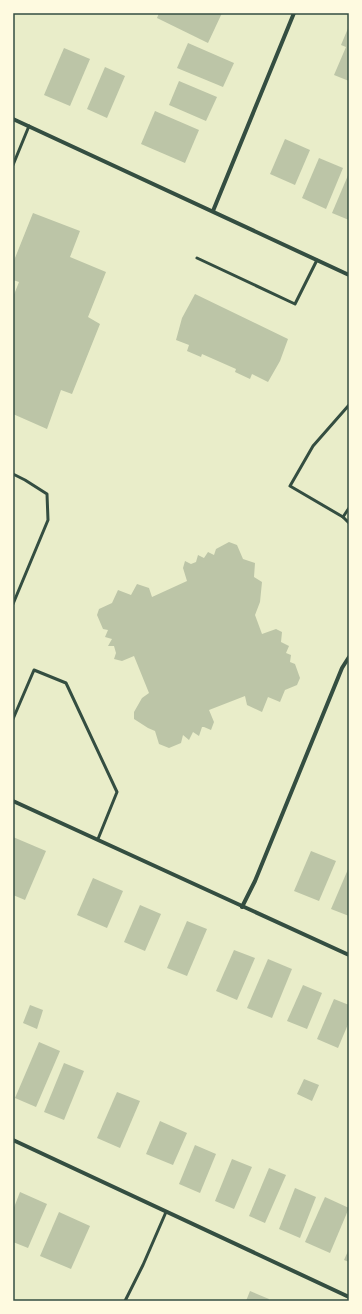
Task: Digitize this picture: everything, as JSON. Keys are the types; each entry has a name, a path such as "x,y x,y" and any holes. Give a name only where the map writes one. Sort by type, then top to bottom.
{"street":[{"path":"213,211 294,13"},
{"path":"13,119 349,275"},
{"path":"242,907 255,881 342,668 349,656"},
{"path":"13,801 349,955"},
{"path":"13,1140 349,1297"}],"lane":[{"path":"13,165 29,126"},
{"path":"196,258 295,304 317,260"},
{"path":"349,405 313,446 290,486 344,517 349,523"},
{"path":"13,474 47,494 48,520 13,604"},
{"path":"344,517 349,508"},
{"path":"13,719 34,670 66,683 117,792 98,839"},
{"path":"125,1301 143,1265 166,1212"}],"building":[{"path":"159,13 222,13 208,43 157,18"},
{"path":"349,26 349,81 334,75 346,47 341,45"},
{"path":"188,43 234,63 223,87 177,68"},
{"path":"64,48 90,59 70,106 44,95"},
{"path":"105,67 125,76 107,118 87,109"},
{"path":"179,81 217,97 206,121 169,105"},
{"path":"155,111 199,130 185,163 141,144"},
{"path":"285,139 310,150 295,185 270,174"},
{"path":"319,158 343,168 326,209 302,198"},
{"path":"349,173 349,220 332,213"},
{"path":"33,213 80,231 70,257 106,272 88,317 100,324 72,394 61,390 47,429 13,414 13,297 19,282 13,280 13,263"},
{"path":"195,294 288,339 280,361 268,382 252,374 250,379 235,372 236,369 202,354 201,357 187,351 189,345 176,340 182,318"},
{"path":"229,542 237,545 243,559 255,563 254,577 262,582 260,602 255,615 262,634 276,629 282,632 281,642 289,646 286,653 291,655 290,662 295,664 300,678 297,685 285,690 280,702 268,697 262,712 247,705 245,696 209,710 214,722 211,730 202,727 199,736 193,732 189,740 183,735 181,743 169,748 159,744 155,731 134,719 134,712 142,698 149,693 134,656 122,661 114,659 116,653 114,646 108,646 112,639 105,637 108,630 103,629 97,615 99,609 112,603 118,590 131,595 137,584 149,588 152,597 187,581 183,568 185,561 191,564 196,562 198,555 204,558 208,552 214,555 216,549"},
{"path":"13,837 46,851 25,900 13,895"},
{"path":"311,851 336,861 319,901 294,891"},
{"path":"349,867 349,916 331,909"},
{"path":"93,878 123,891 107,928 77,915"},
{"path":"140,905 161,914 145,951 124,942"},
{"path":"187,921 207,929 187,976 167,968"},
{"path":"234,950 255,958 237,1000 216,991"},
{"path":"268,959 292,969 272,1018 247,1008"},
{"path":"303,985 322,993 307,1029 287,1021"},
{"path":"334,999 349,1005 349,1022 338,1048 317,1039"},
{"path":"30,1005 43,1010 37,1029 23,1023"},
{"path":"39,1042 60,1051 36,1107 15,1098"},
{"path":"64,1063 84,1071 64,1120 44,1112"},
{"path":"304,1079 319,1085 312,1101 297,1094"},
{"path":"117,1092 140,1101 120,1148 97,1138"},
{"path":"160,1121 187,1133 173,1165 146,1154"},
{"path":"195,1145 216,1154 200,1193 179,1184"},
{"path":"232,1159 252,1167 234,1209 215,1201"},
{"path":"269,1168 286,1175 265,1223 249,1216"},
{"path":"295,1188 316,1197 300,1238 279,1229"},
{"path":"20,1192 47,1204 28,1248 13,1242 13,1210"},
{"path":"325,1197 349,1208 330,1253 305,1242"},
{"path":"59,1212 90,1226 71,1269 40,1256"},
{"path":"349,1249 349,1262 344,1260"},
{"path":"250,1291 269,1299 268,1301 246,1301"}]}
